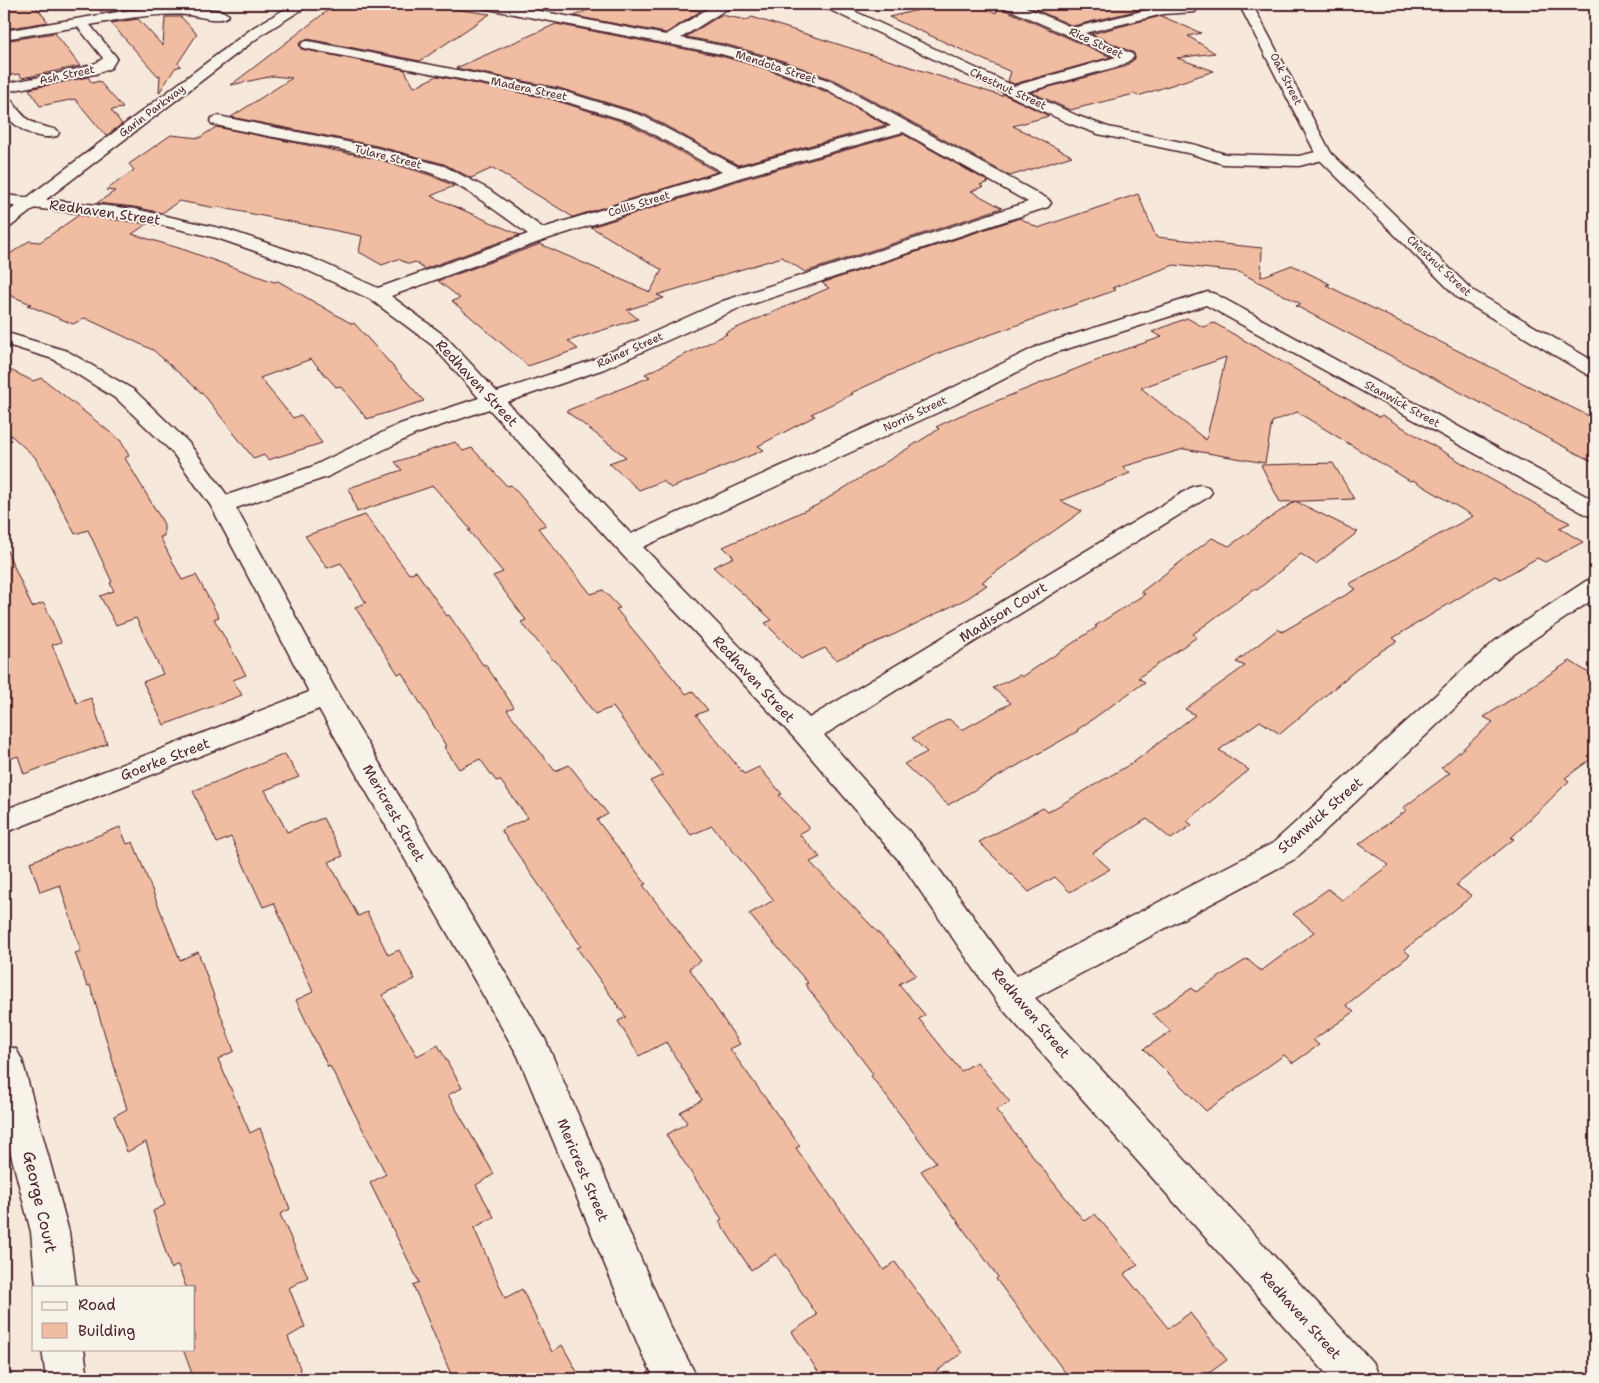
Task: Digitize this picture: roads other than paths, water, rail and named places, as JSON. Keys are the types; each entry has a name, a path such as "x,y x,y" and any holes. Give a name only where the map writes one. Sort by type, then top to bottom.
{"street":[{"name":"Garin Parkway","path":"4,224 259,30 304,4"},
{"name":"Mendota Street","path":"483,4 723,50 772,64 833,87 1042,203"},
{"path":"668,40 720,7 729,4"},
{"name":"Chestnut Street","path":"829,4 1072,119 1104,130 1196,150 1222,159 1299,161 1324,155 1465,294 1595,371"},
{"name":"Rice Street","path":"1009,4 1127,57 1118,62 1012,91"},
{"name":"Oak Street","path":"1245,4 1324,155"},
{"path":"1073,32 1163,10 1190,9"},
{"path":"4,35 161,11 222,15"},
{"name":"Ash Street","path":"4,88 90,71 106,65 110,58 81,22"},
{"name":"Madera Street","path":"308,45 554,93 637,119 736,173"},
{"path":"4,100 15,118 23,126 51,133"},
{"name":"Tulare Street","path":"218,121 377,153 438,170 482,193 541,235"},
{"name":"Collis Street","path":"377,295 541,235 736,173 905,127"},
{"name":"Redhaven Street","path":"4,200 135,214 222,234 305,262 377,295 439,341 627,545 806,733 912,855 1011,995 1359,1379"},
{"name":"Rainer Street","path":"222,505 319,472 408,429 597,365 730,305 1042,203"},
{"name":"Stanwick Street","path":"1208,298 1595,510"},
{"name":"Norris Street","path":"627,545 946,400 1047,349 1208,298"},
{"name":"Mericrest Street","path":"4,338 60,355 126,395 180,447 222,505 326,696 533,1050 656,1340 677,1379"},
{"name":"Madison Court","path":"806,733 1200,492"},
{"name":"Stanwick Street","path":"1011,995 1284,850 1504,647 1595,587"},
{"name":"Goerke Street","path":"4,822 326,696"},
{"name":"George Court","path":"4,1060 50,1232 56,1286"},
{"path":"63,1350 66,1379"}]}
